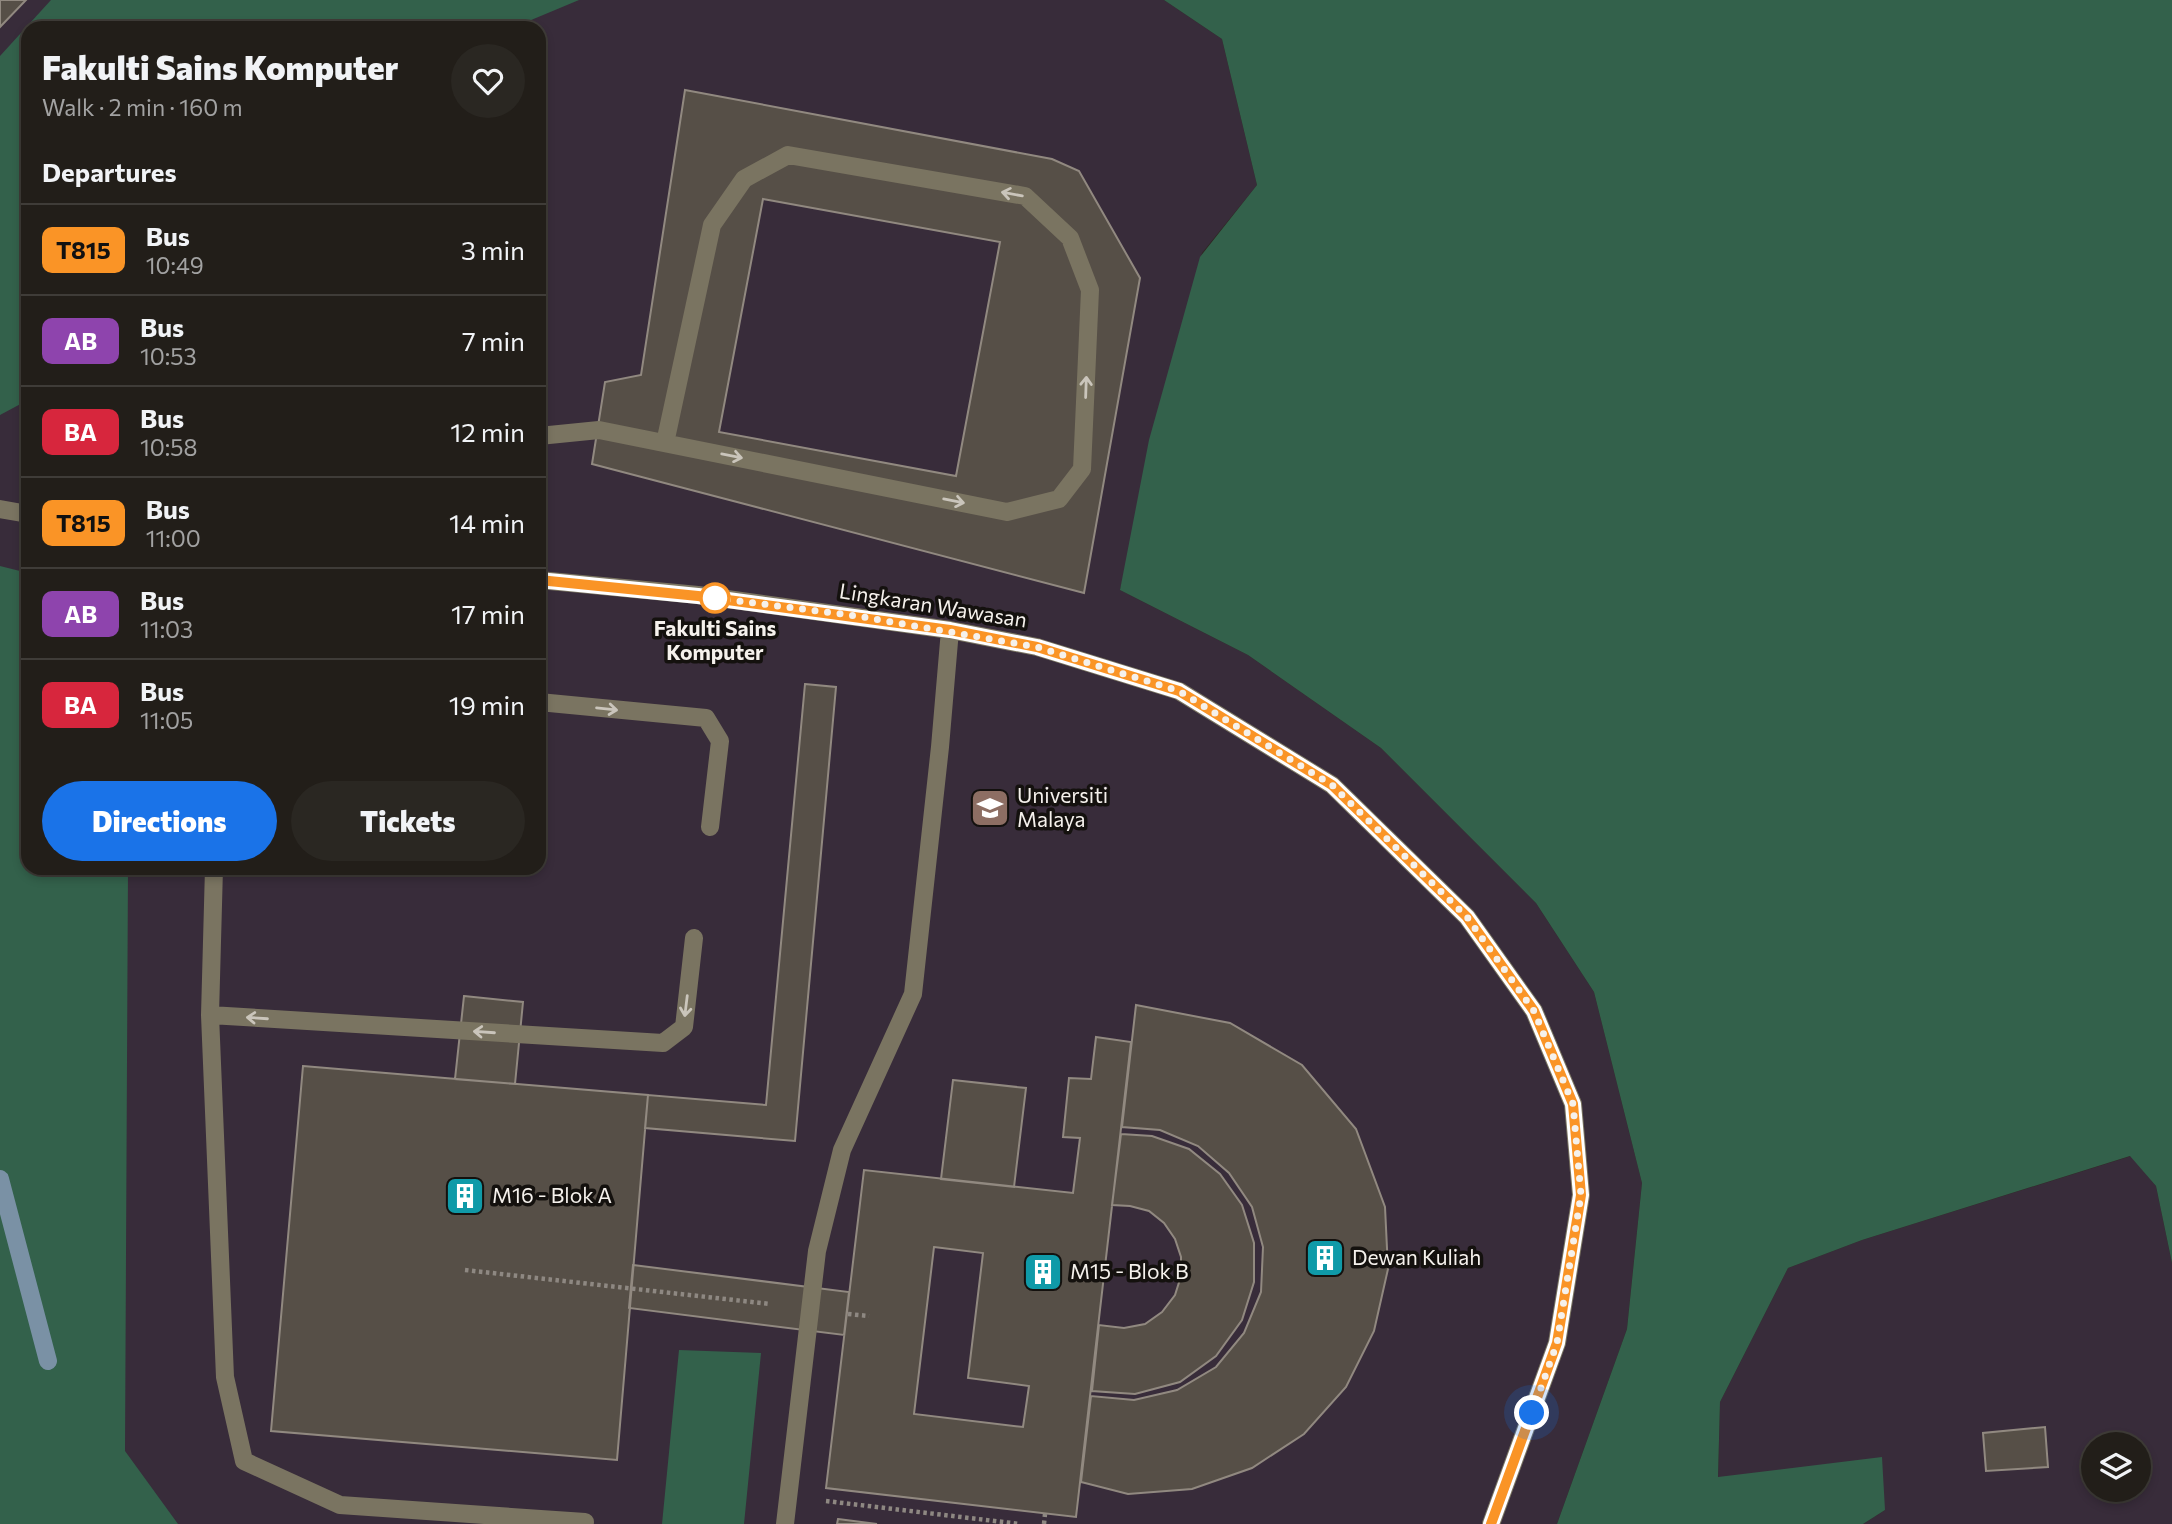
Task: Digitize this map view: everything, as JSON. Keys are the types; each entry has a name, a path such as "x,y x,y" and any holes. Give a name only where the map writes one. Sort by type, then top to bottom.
{"street":[{"path":"546,435 598,430 1007,512 1059,499 1082,469 1089,318 1090,290 1070,238 1024,196 788,155 744,179 712,225 665,443"},
{"path":"0,509 21,513"},
{"name":"Lingkaran Wawasan","path":"546,581 698,596 950,630 1037,647 1179,691 1332,785 1467,917 1534,1011 1573,1104 1581,1195 1557,1343 1491,1524"},
{"path":"785,1524 817,1251 842,1150 913,994 950,630"},
{"path":"546,703 706,718 720,740 710,827"},
{"path":"214,875 210,1015 225,1377 244,1461 340,1505 585,1522"},
{"path":"210,1015 663,1043 684,1027 694,938"}],"path":[{"path":"465,1270 776,1305"},
{"path":"842,1313 869,1316"},
{"path":"788,1497 1020,1524"},
{"path":"1044,1524 1045,1514"}],"shaded area":[{"name":"Universiti Malaya","path":"0,0 1164,0 1222,39 1257,185 1202,253 1120,590 1248,655 1381,748 1536,903 1594,992 1642,1183 1627,1329 1557,1524 0,1524"},
{"path":"2131,1156 2156,1186 2172,1263 2172,1524 1863,1524 1885,1510 1718,1477 1720,1402 1788,1268 1862,1240"}],"green space":[{"path":"51,0 579,0 529,21 32,21"},
{"path":"1164,0 2172,0 2172,1263 2156,1186 2130,1156 1862,1240 1788,1268 1720,1402 1718,1477 1882,1457 1885,1510 1863,1524 1557,1524 1627,1329 1642,1183 1594,992 1536,903 1381,748 1248,655 1120,590 1149,440 1200,257 1257,185 1222,39"},
{"path":"21,33 21,404 0,415 0,56"},
{"path":"0,566 21,571 21,875 128,875 125,1451 178,1524 0,1524"},
{"path":"679,1350 761,1353 744,1524 662,1524"}],"building":[{"path":"0,0 26,0 0,27"},
{"path":"685,90 1052,159 1079,171 1140,278 1084,593 592,464 605,382 641,375"},
{"path":"763,199 1000,242 956,476 719,432"},
{"path":"805,684 836,687 795,1141 645,1128 648,1095 766,1105"},
{"path":"464,996 523,1002 515,1084 455,1079"},
{"name":"Dewan Kuliah","path":"1136,1005 1230,1023 1302,1065 1356,1129 1385,1207 1388,1269 1374,1331 1346,1387 1304,1434 1252,1468 1192,1489 1128,1494 1081,1482 1091,1396 1134,1400 1177,1390 1216,1367 1244,1333 1261,1292 1263,1247 1252,1207 1229,1173 1198,1146 1160,1130 1122,1127"},
{"name":"M15 - Blok B","path":"1096,1037 1131,1042 1076,1517 826,1488 864,1170 1073,1193 1080,1138 1063,1137 1069,1078 1091,1079","holes":["934,1247 983,1253 968,1378 1029,1386 1023,1427 914,1414"]},
{"name":"M16 - Blok A","path":"303,1066 648,1095 617,1460 271,1431"},
{"path":"953,1080 1026,1088 1014,1187 941,1179"},
{"path":"1121,1134 1152,1136 1189,1149 1220,1174 1242,1205 1254,1243 1254,1282 1242,1320 1216,1356 1180,1382 1135,1394 1092,1391 1099,1325 1124,1328 1145,1324 1162,1312 1175,1295 1181,1276 1181,1257 1175,1239 1164,1223 1149,1211 1112,1205"},
{"path":"633,1265 849,1292 844,1335 629,1308"},
{"path":"2045,1427 2048,1467 1986,1471 1983,1433"},
{"path":"838,1519 877,1524 837,1524"}],"waterway":[{"path":"0,1179 48,1361"}],"bus line":[{"name":"T815","path":"546,581 698,596 950,630 1037,647 1179,691 1332,785 1467,917 1534,1011 1573,1104 1581,1195 1557,1343 1491,1524"}],"place":[{"name":"Fakulti Sains Komputer","path":"715,598"},
{"name":"Universiti Malaya","path":"990,808"},
{"name":"M16 - Blok A","path":"465,1196"},
{"name":"Dewan Kuliah","path":"1325,1258"},
{"name":"M15 - Blok B","path":"1043,1272"}],"route":[{"path":"715,598 950,630 1037,647 1179,691 1332,785 1467,917 1534,1011 1573,1104 1581,1195 1557,1343 1532,1413"}]}
